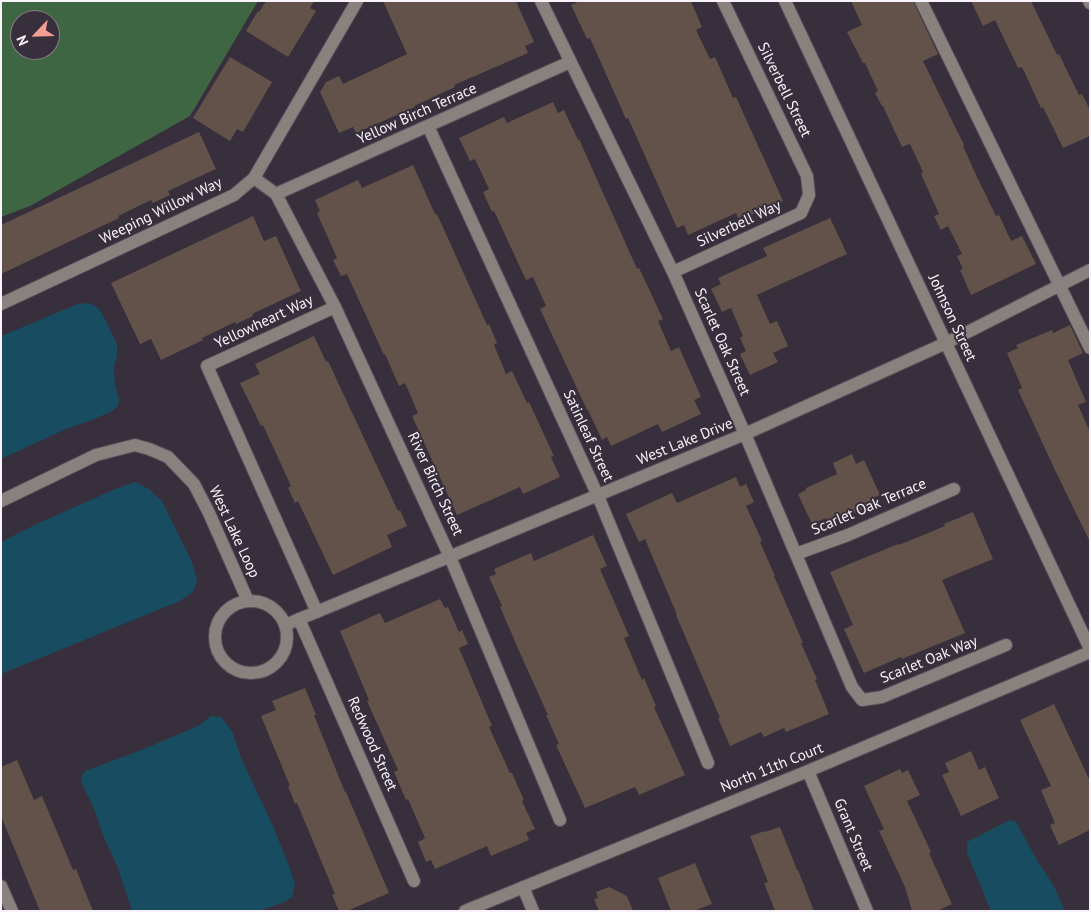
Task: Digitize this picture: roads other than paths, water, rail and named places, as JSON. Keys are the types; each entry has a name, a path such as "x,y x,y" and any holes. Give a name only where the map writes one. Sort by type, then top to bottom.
{"street":[{"name":"Weeping Willow Way","path":"1,304 234,195 254,178 356,1"},
{"name":"Scarlet Oak Street","path":"541,1 673,272 745,434 852,687 862,700"},
{"name":"Silverbell Street","path":"723,1 807,176 809,195"},
{"name":"Johnson Street","path":"785,1 1090,651"},
{"path":"921,1 1090,348"},
{"name":"Yellow Birch Terrace","path":"276,194 570,62"},
{"name":"Satinleaf Street","path":"428,126 598,496 708,763"},
{"name":"River Birch Street","path":"254,178 276,194 335,307 450,557 560,820"},
{"name":"Silverbell Way","path":"673,272 801,213 809,195"},
{"name":"West Lake Drive","path":"284,625 745,434 946,343 1090,270"},
{"name":"Yellowheart Way","path":"316,612 207,366 335,307"},
{"name":"West Lake Loop","path":"1,501 96,454 135,445 149,449 168,457 194,484 209,513 248,602"},
{"name":"Scarlet Oak Terrace","path":"796,554 848,536 954,489"},
{"path":"260,602 270,607 279,615 284,625 287,639 284,652 275,664 264,671 250,674 236,670 225,663 218,651 215,640 220,618 227,610 237,604 260,602"},
{"name":"Redwood Street","path":"299,619 414,881"},
{"name":"Scarlet Oak Way","path":"862,700 882,697 1006,645"},
{"name":"North 11th Court","path":"465,911 808,771 1090,651"},
{"name":"Grant Street","path":"808,771 867,911"},
{"path":"1,886 12,911"},
{"path":"523,887 533,911"}],"water":[{"path":"89,303 98,308 117,344 117,356 114,367 115,385 119,400 118,406 112,411 90,421 66,429 1,459 1,336 78,304"},
{"path":"135,482 149,489 162,501 192,562 197,581 193,592 180,601 1,674 1,542 39,523"},
{"path":"211,716 221,717 232,731 241,758 273,826 290,869 295,885 292,897 285,902 258,911 132,911 118,868 82,784 81,777 85,771 200,725"},
{"path":"1010,820 1016,822 1038,862 1054,886 1065,911 991,911 967,853 967,842"}]}
